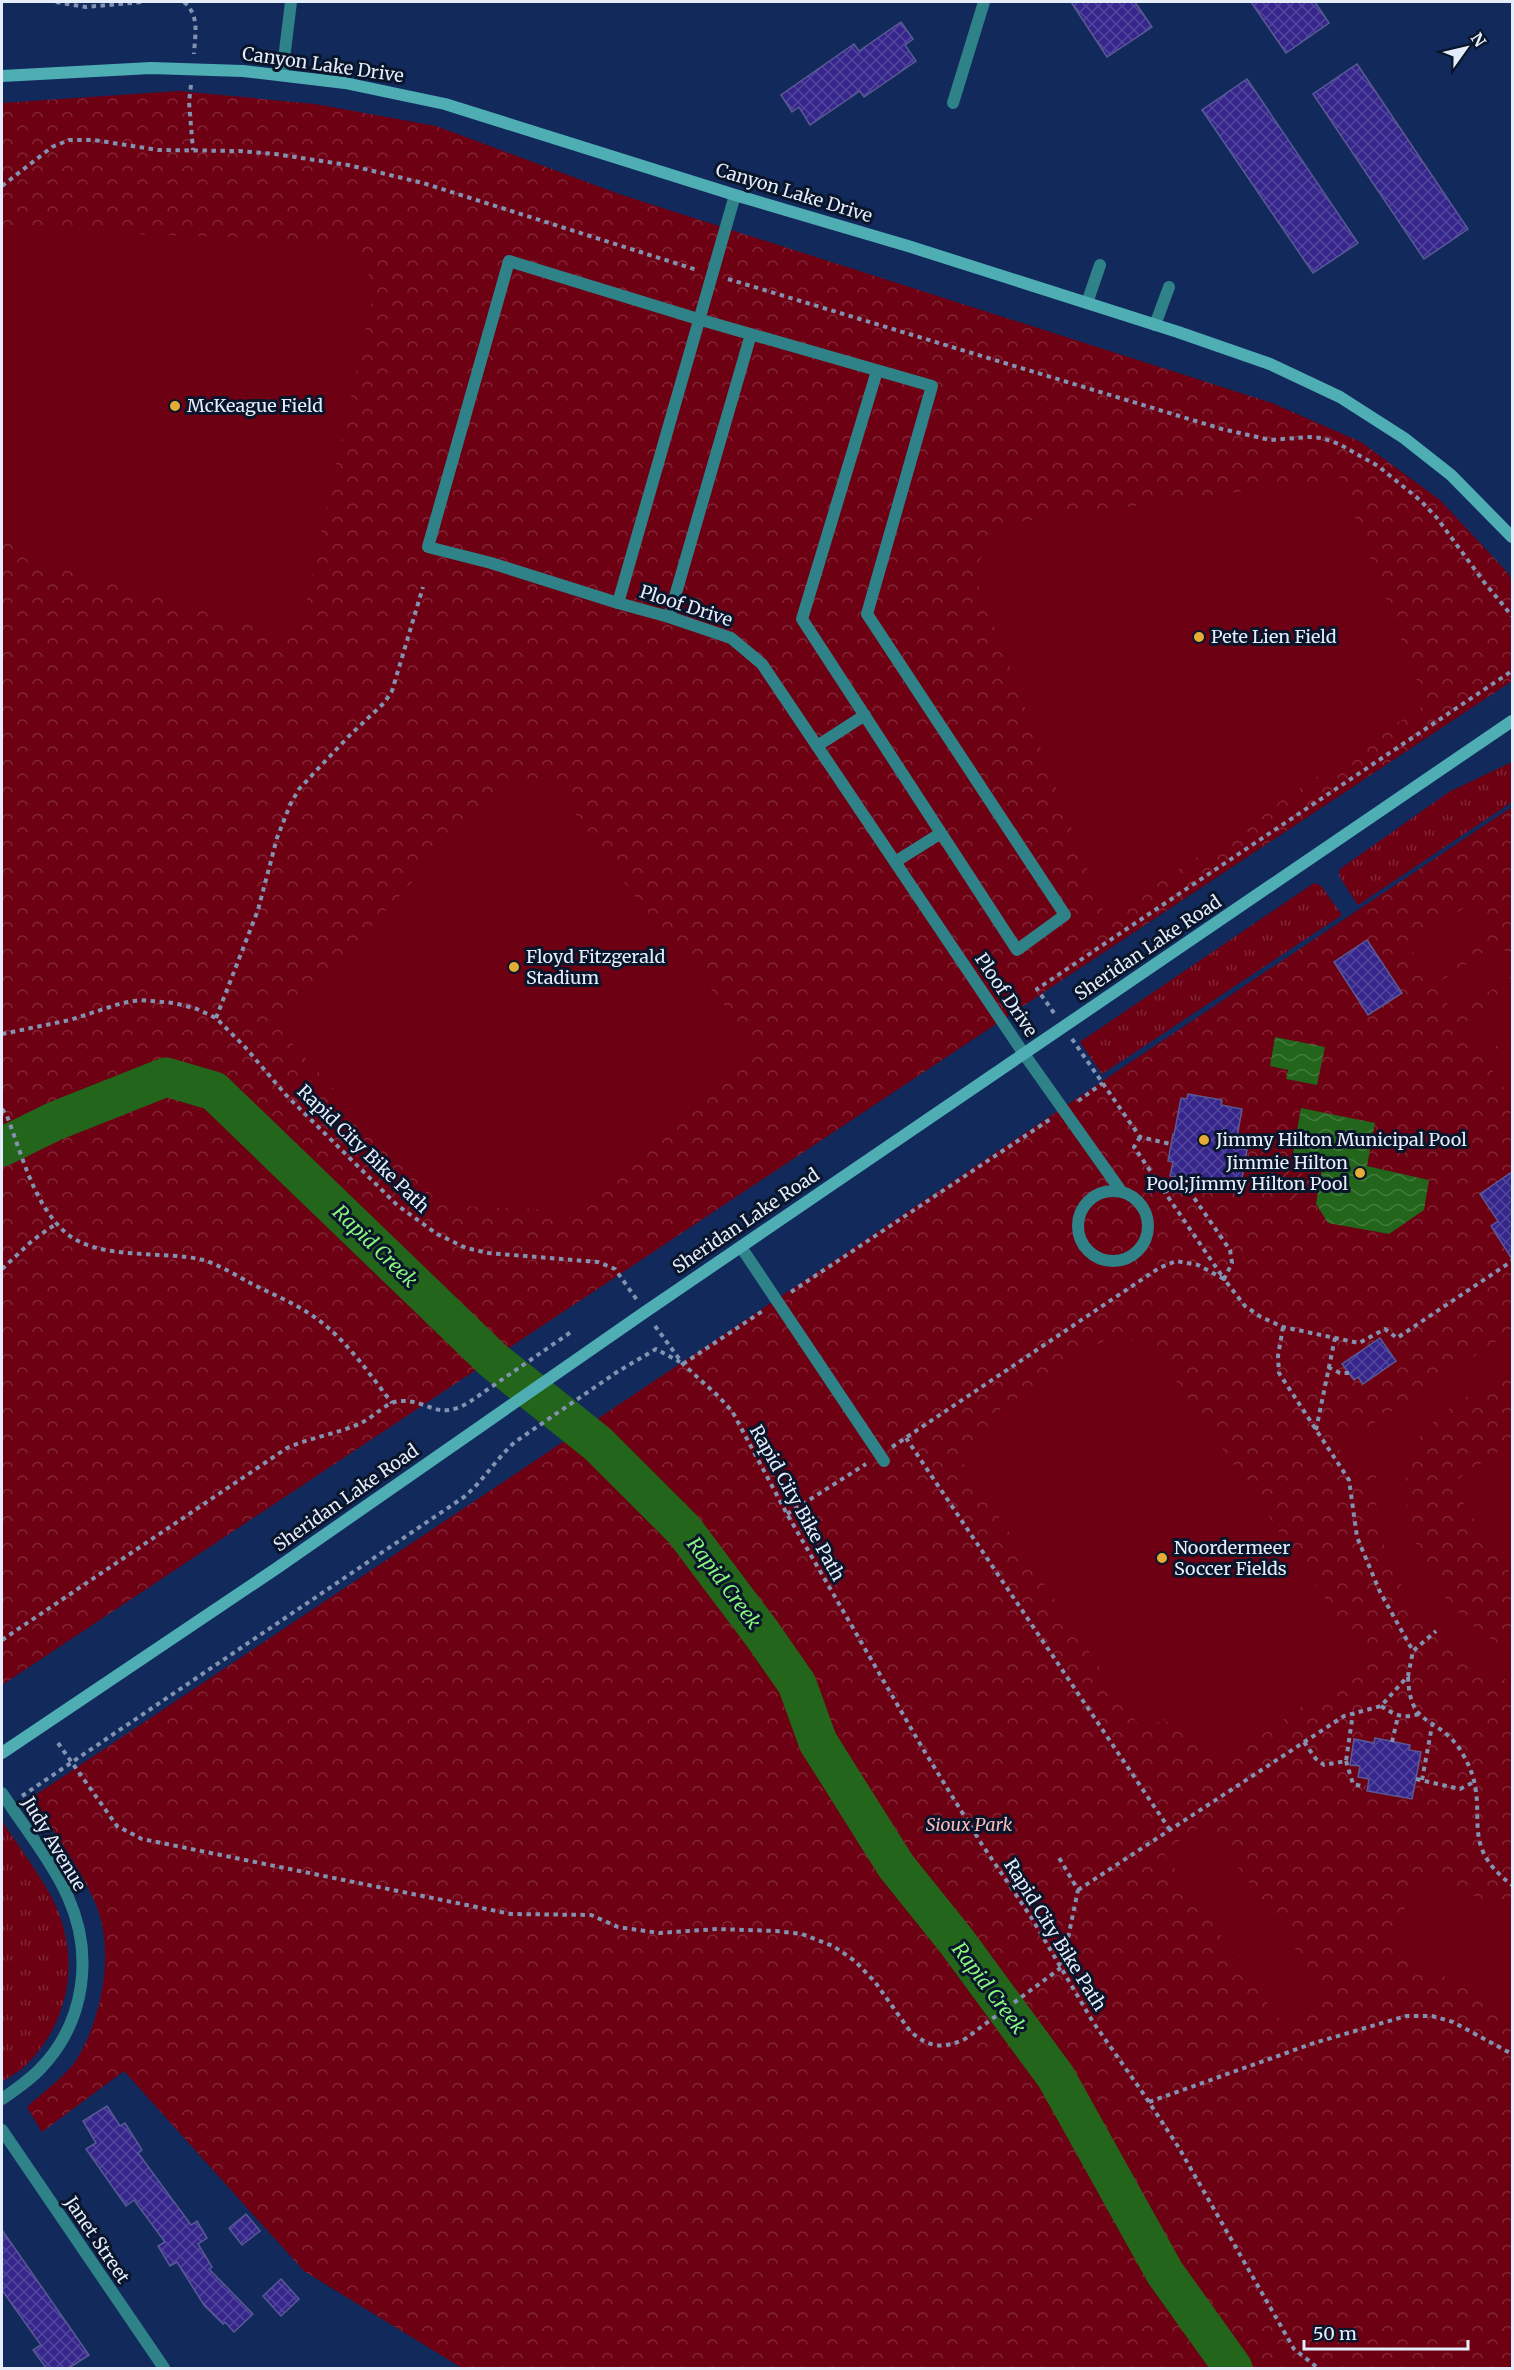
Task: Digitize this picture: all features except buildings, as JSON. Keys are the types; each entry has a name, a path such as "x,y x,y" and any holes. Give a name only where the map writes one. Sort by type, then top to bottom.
{"street":[{"path":"282,75 291,2"},
{"path":"953,103 984,2"},
{"name":"Canyon Lake Drive","path":"2,76 151,68 243,71 345,83 445,104 735,195 908,246 1270,364 1340,397 1374,417 1429,456 1479,502 1512,537"},
{"name":"Ploof Drive","path":"735,195 618,603 731,638 762,664 1024,1054 1121,1191"},
{"path":"618,603 490,563 428,547 509,261 698,319 877,370 932,386 867,615 1065,915 1017,950 802,619 877,370"},
{"path":"1087,303 1100,265"},
{"path":"1155,325 1169,287"},
{"path":"669,617 751,334"},
{"path":"817,746 865,715"},
{"name":"Sheridan Lake Road","path":"2,1753 268,1574 590,1349 1512,721"},
{"path":"895,862 941,833"},
{"path":"1121,1191 1141,1203 1149,1224 1147,1236 1142,1246 1124,1260 1101,1259 1084,1245 1079,1234 1078,1223 1088,1201 1098,1194 1121,1191"},
{"path":"741,1247 882,1458"},
{"name":"Judy Avenue","path":"2,1793 56,1874 68,1898 82,1944 84,1969 81,1993 64,2038 42,2068 2,2099"},
{"name":"Janet Street","path":"2,2130 164,2368"}],"path":[{"path":"56,2 86,7 142,2"},
{"path":"2,186 52,147 69,140 94,140 158,150 275,154 348,165 423,183 711,274 1222,429 1270,440 1309,436 1322,438 1339,444 1378,466 1421,501 1512,616"},
{"path":"216,1018 258,910 278,838 290,805 299,789 384,703 392,691 423,587"},
{"path":"1171,1144 1140,1137 1037,989 1512,671"},
{"name":"Rapid City Bike Path","path":"2,1034 70,1020 140,999 174,1002 197,1009 216,1018 245,1047 286,1095 397,1205 428,1228 458,1245 480,1251 513,1256 565,1257 606,1264 615,1269 683,1364 732,1412 787,1514 923,1749 1062,1967 1093,2022 1179,2148 1291,2344 1299,2354 1318,2368"},
{"path":"9,1804 464,1497 482,1481 505,1451 515,1442 616,1372 656,1349 683,1364 1103,1083"},
{"path":"2,1109 7,1116 27,1169 48,1211 74,1239 97,1248 204,1260 301,1309 332,1330 392,1403"},
{"path":"1140,1137 1134,1147 1224,1279 1245,1306 1261,1317 1283,1327 1359,1343 1385,1329 1397,1338 1512,1261"},
{"path":"1165,1192 1179,1180 1190,1192 1230,1250 1232,1263 1224,1279"},
{"path":"2,1269 33,1240 57,1222"},
{"path":"787,1514 882,1458 906,1438 1159,1268 1176,1261 1198,1265 1224,1279"},
{"path":"1283,1327 1278,1356 1279,1373 1349,1480 1357,1538 1380,1592 1413,1651"},
{"path":"2,1640 287,1448 360,1424 392,1403 402,1401 441,1411 452,1410 468,1403 571,1332"},
{"path":"1316,1430 1335,1338"},
{"path":"1328,1367 1340,1373 1348,1373"},
{"path":"906,1438 1170,1830"},
{"path":"1436,1631 1413,1651 1408,1676 1408,1692 1419,1714 1432,1726 1444,1732 1457,1745 1469,1766 1474,1782 1479,1838 1485,1858 1512,1885"},
{"path":"1078,1890 1344,1716 1381,1706 1408,1676"},
{"path":"1381,1706 1398,1716 1408,1717 1419,1714"},
{"path":"1353,1713 1346,1761 1353,1784 1365,1787"},
{"path":"1392,1742 1398,1716"},
{"path":"1422,1780 1432,1726"},
{"path":"1304,1742 1316,1759 1324,1765 1346,1761"},
{"path":"58,1743 117,1826 142,1839 511,1914 591,1915 618,1927 659,1933 717,1929 802,1934 833,1946 855,1961 875,1982 910,2031 926,2042 947,2046 979,2030 1062,1967 1078,1890 1058,1856"},
{"path":"1416,1779 1460,1789 1474,1782"},
{"path":"1149,2102 1314,2043 1406,2016 1432,2016 1453,2022 1512,2054"}],"green space":[{"path":"179,91 315,104 436,126 619,194 1272,403 1361,442 1440,500 1508,573 1512,581 1512,681 2,1685 2,103"},
{"name":"McKeague Field","path":"2,230 350,241 375,287 298,639 23,557 2,525"},
{"name":"Pete Lien Field","path":"1340,478 1426,704 1106,918 973,571 1003,524"},
{"path":"1512,762 1512,802 1358,905 1339,876 1340,869 1449,792"},
{"name":"Floyd Fitzgerald Stadium","path":"539,778 558,790 640,904 762,1051 584,1211 441,1205 279,1029 487,799 515,779"},
{"name":"Sioux Park","path":"1512,807 1512,2368 462,2368 304,2271 124,2071 42,2132 27,2107 61,2077 77,2059 94,2023 100,2002 105,1960 101,1919 94,1900 73,1861 31,1798"},
{"path":"1314,883 1321,886 1342,915 1102,1074 1080,1042"},
{"path":"1473,902 1493,932 1428,975 1408,945"},
{"path":"1499,942 1512,962 1512,976 1455,1015 1435,985"},
{"path":"1512,992 1512,1035 1482,1056 1462,1026"},
{"path":"1512,1048 1512,1091 1508,1094 1488,1064"},
{"path":"1262,1149 1268,1151 1281,1169 1309,1175 1303,1201 1289,1200 1267,1166 1259,1164"},
{"path":"1512,1331 1512,1367 1446,1411 1424,1432 1416,1443 1408,1462 1406,1484 1407,1506 1412,1529 1419,1552 1430,1573 1441,1592 1460,1614 1489,1637 1512,1651 1512,1682 1464,1656 1424,1618 1408,1596 1395,1572 1385,1546 1377,1513 1376,1474 1355,1472 1338,1447"},
{"name":"Noordermeer Soccer Fields","path":"1114,1334 1133,1341 1144,1334 1367,1660 1228,1759 1213,1756 1163,1719 1143,1732 959,1457 996,1433 998,1411"},
{"path":"1512,1442 1512,1576 1451,1484"},
{"path":"2,1821 54,1902 67,1944 69,1966 67,1987 54,2027 43,2046 28,2063 2,2082"},
{"path":"1207,1822 1327,1995 1284,2026 1163,1852"},
{"path":"1427,1869 1512,1917 1512,2015 1385,1943"}],"water":[{"path":"1275,1037 1325,1047 1317,1085 1286,1079 1288,1070 1270,1066"},
{"name":"Jimmie Hilton Pool;Jimmy Hilton Pool","path":"1301,1108 1375,1123 1367,1166 1429,1180 1424,1210 1389,1234 1328,1223 1316,1204 1323,1161 1293,1154"}],"waterway":[{"name":"Rapid Creek","path":"2,1147 55,1121 166,1077 214,1091 493,1360 598,1444 684,1530 797,1684 818,1742 896,1866 957,1942 1056,2077 1165,2273 1233,2368"}],"place":[{"name":"McKeague Field","path":"175,406"},
{"name":"Pete Lien Field","path":"1199,637"},
{"name":"Floyd Fitzgerald Stadium","path":"514,967"},
{"name":"Jimmy Hilton Municipal Pool","path":"1204,1140"},
{"name":"Jimmie Hilton Pool;Jimmy Hilton Pool","path":"1360,1173"},
{"name":"Noordermeer Soccer Fields","path":"1162,1558"}]}
